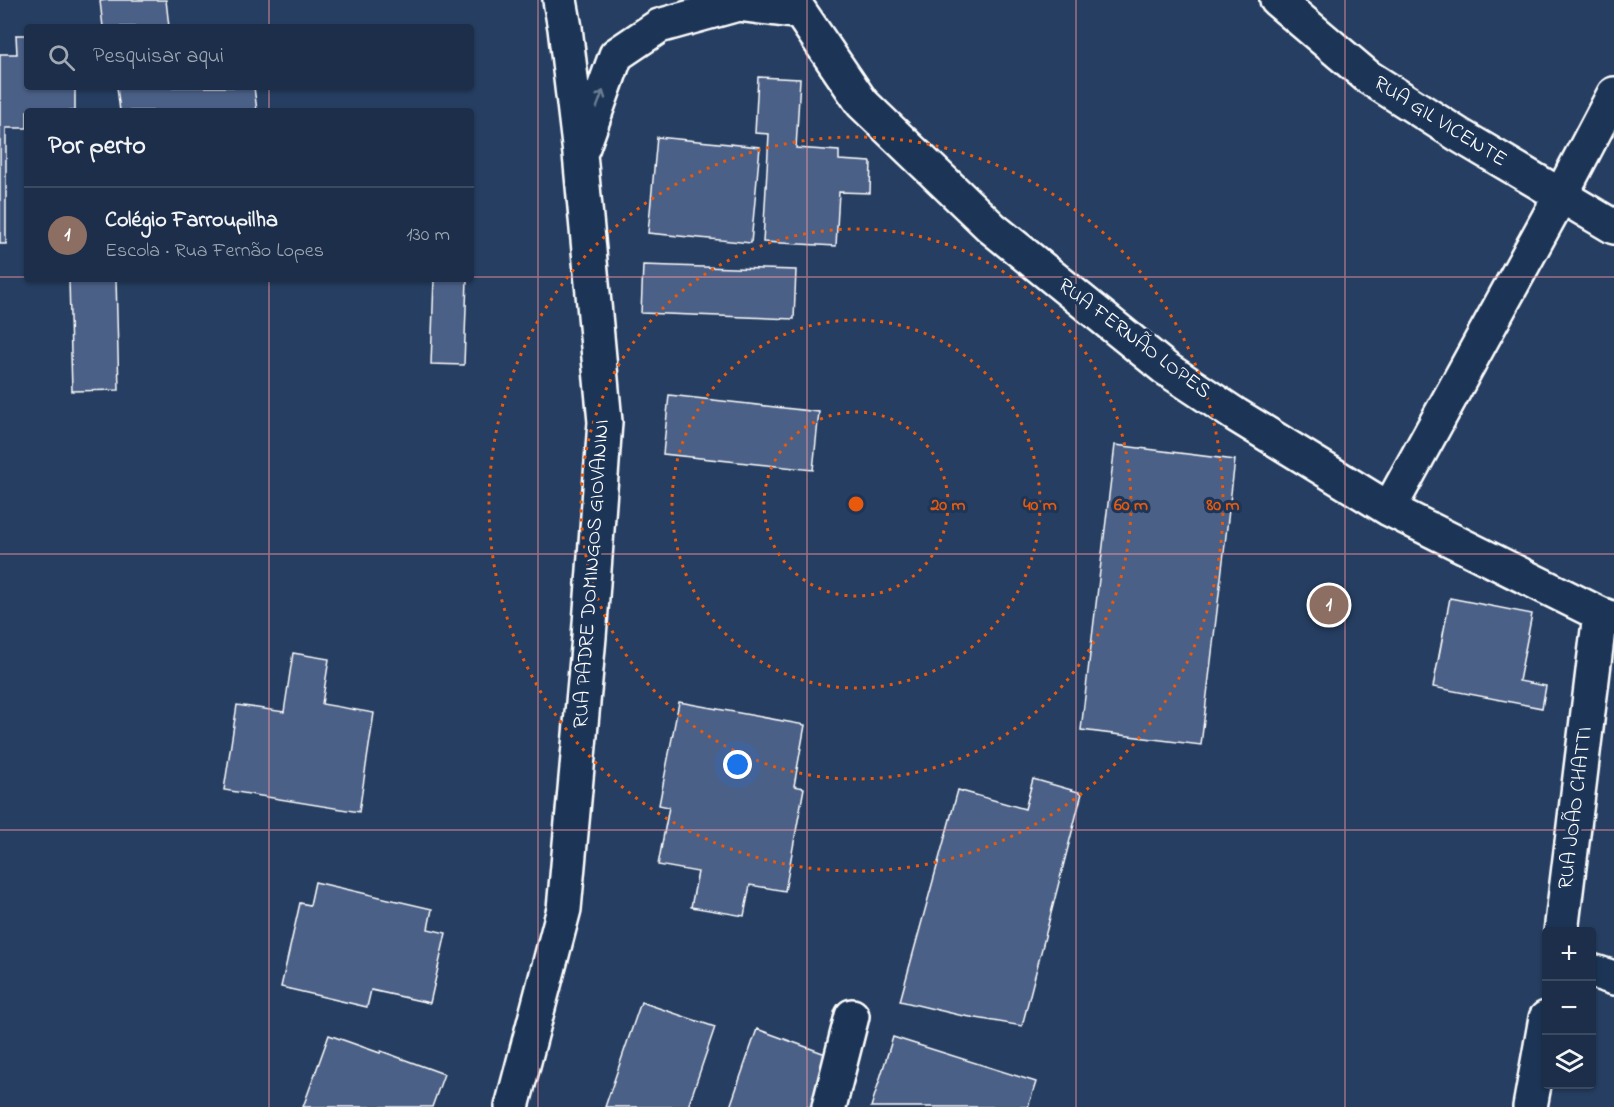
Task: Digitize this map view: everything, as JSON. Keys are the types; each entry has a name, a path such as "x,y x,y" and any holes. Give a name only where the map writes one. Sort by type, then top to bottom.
{"street":[{"name":"RUA GIL VICENTE","path":"1277,0 1368,77 1459,135 1614,227"},
{"path":"580,154 616,55 659,27 739,2 796,6"},
{"name":"RUA FERNÃO LOPES","path":"796,6 862,104 992,228 1165,368 1236,415 1389,509 1607,616"},
{"path":"562,14 616,55"},
{"name":"RUA PADRE DOMINGOS GIOVANINI","path":"512,1107 564,909 589,637 605,422 580,154 562,14"},
{"path":"1389,509 1614,94"},
{"name":"RUA JOÃO CHATTI","path":"1562,927 1607,616"},
{"path":"1596,972 1614,978"},
{"path":"829,1107 852,1016"},
{"path":"1530,1107 1543,1035"}],"building":[{"path":"166,0 169,24 103,24 100,1"},
{"path":"16,35 24,35 24,90 75,90 75,108 24,108 24,128 6,128 6,244 0,244 0,54 17,54"},
{"path":"758,77 800,79 796,148 839,151 839,160 871,162 870,193 839,192 836,246 763,242 769,134 755,133"},
{"path":"117,90 254,90 257,108 120,108"},
{"path":"657,137 760,147 751,243 648,233"},
{"path":"643,265 796,270 794,319 641,313"},
{"path":"69,282 116,282 119,390 72,391"},
{"path":"434,282 467,282 464,365 431,364"},
{"path":"669,395 819,412 813,470 663,454"},
{"path":"1115,445 1235,460 1201,745 1081,730"},
{"path":"1450,598 1532,614 1519,681 1546,686 1542,708 1433,687"},
{"path":"293,653 329,659 322,704 374,713 359,812 224,790 237,705 284,712"},
{"path":"679,702 805,725 794,786 804,788 785,891 750,885 744,916 691,907 698,872 658,865 669,807 659,805"},
{"path":"1033,779 1082,793 1022,1026 959,1015 900,1001 958,790 1025,809"},
{"path":"315,882 432,909 428,929 446,933 430,1003 371,990 367,1007 281,987 300,903 310,905"},
{"path":"641,1002 715,1027 688,1107 605,1107"},
{"path":"757,1029 831,1056 813,1107 730,1107"},
{"path":"329,1035 444,1074 432,1107 303,1107"},
{"path":"893,1037 1036,1082 1028,1107 871,1107"}],"place":[{"name":"Colégio Farroupilha","path":"1329,605"}]}
